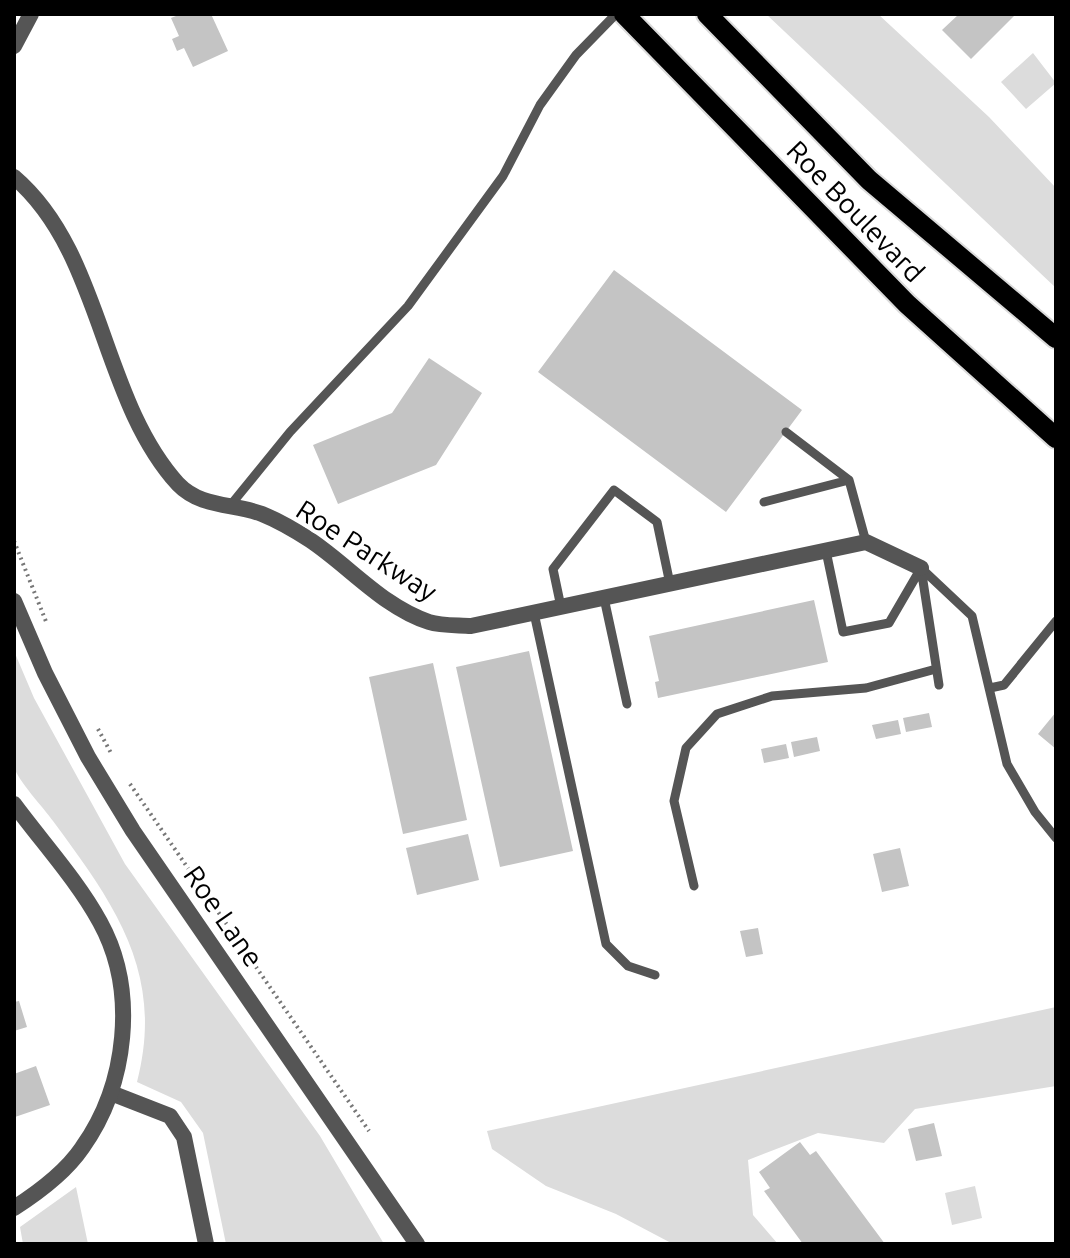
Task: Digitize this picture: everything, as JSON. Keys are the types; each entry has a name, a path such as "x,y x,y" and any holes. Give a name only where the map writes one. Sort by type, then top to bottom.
{"main road":[{"name":"Roe Boulevard","path":"624,14 907,304 1056,438"},
{"name":"Roe Boulevard","path":"707,14 869,180 1056,338"}],"street":[{"path":"14,46 31,14"},
{"name":"Roe Parkway","path":"14,177 36,196 61,237 136,417 160,461 180,486 201,501 262,514 308,539 394,605 430,623 471,626 866,542"},
{"path":"866,542 921,568"},
{"name":"Roe Lane","path":"14,601 45,673 88,757 133,831 417,1244"},
{"path":"14,804 100,922 121,990 122,1019 120,1057 111,1093 82,1149 61,1172 14,1208"},
{"path":"111,1093 170,1116 184,1137 206,1244"}],"lane":[{"path":"229,507 290,432 408,306 503,176 540,105 576,55 616,14"},
{"path":"786,432 849,480 866,542"},
{"path":"764,502 849,480"},
{"path":"561,607 553,569 614,490 657,522 670,584"},
{"path":"826,551 843,632 889,623 921,568"},
{"path":"921,568 939,685"},
{"path":"921,568 972,616 1007,764 1035,812 1056,838"},
{"path":"604,598 627,704"},
{"path":"534,613 606,944 628,966 655,975"},
{"path":"990,688 1004,685 1056,621"},
{"path":"694,886 674,801 686,748 717,714 772,696 866,688 936,669"}],"path":[{"path":"14,541 52,636"},
{"path":"94,722 114,759"},
{"path":"121,771 369,1131"}],"shaded area":[{"path":"766,14 878,14 989,117 1056,188 1056,288"},
{"path":"1033,53 1056,83 1026,109 1001,82"},
{"path":"14,651 34,698 125,864 320,1136 384,1244 226,1244 203,1133 181,1102 137,1082 144,1043 144,1007 139,974 129,942 96,882 16,773 11,728"},
{"path":"1056,1007 1056,1086 915,1109 884,1143 818,1133 748,1160 753,1215 778,1244 673,1244 616,1214 546,1186 492,1149 487,1131"},
{"path":"975,1186 982,1218 952,1225 945,1193"},
{"path":"76,1187 88,1244 23,1244 20,1227"}],"building":[{"path":"181,14 211,14 228,51 193,67 184,48 177,51 172,39 179,36 171,18"},
{"path":"959,14 1016,14 971,59 942,30"},
{"path":"614,270 802,410 726,512 538,372"},
{"path":"429,358 482,393 436,465 338,504 313,445 392,413"},
{"path":"814,600 828,662 658,698 655,682 659,681 649,636"},
{"path":"529,651 573,851 500,867 456,667"},
{"path":"433,663 467,820 403,834 369,677"},
{"path":"1056,712 1056,749 1038,734"},
{"path":"929,713 932,727 906,732 903,718"},
{"path":"898,720 901,734 876,739 872,725"},
{"path":"817,737 820,751 794,757 791,742"},
{"path":"786,744 789,758 764,763 761,749"},
{"path":"468,834 479,880 417,895 406,848"},
{"path":"900,848 909,886 882,892 873,854"},
{"path":"758,928 763,954 746,957 740,931"},
{"path":"19,1001 27,1027 14,1031 14,1002"},
{"path":"36,1066 50,1105 15,1117 14,1074"},
{"path":"934,1123 942,1156 916,1161 908,1129"},
{"path":"800,1142 810,1155 816,1151 885,1244 803,1244 764,1191 770,1188 759,1172"}]}
